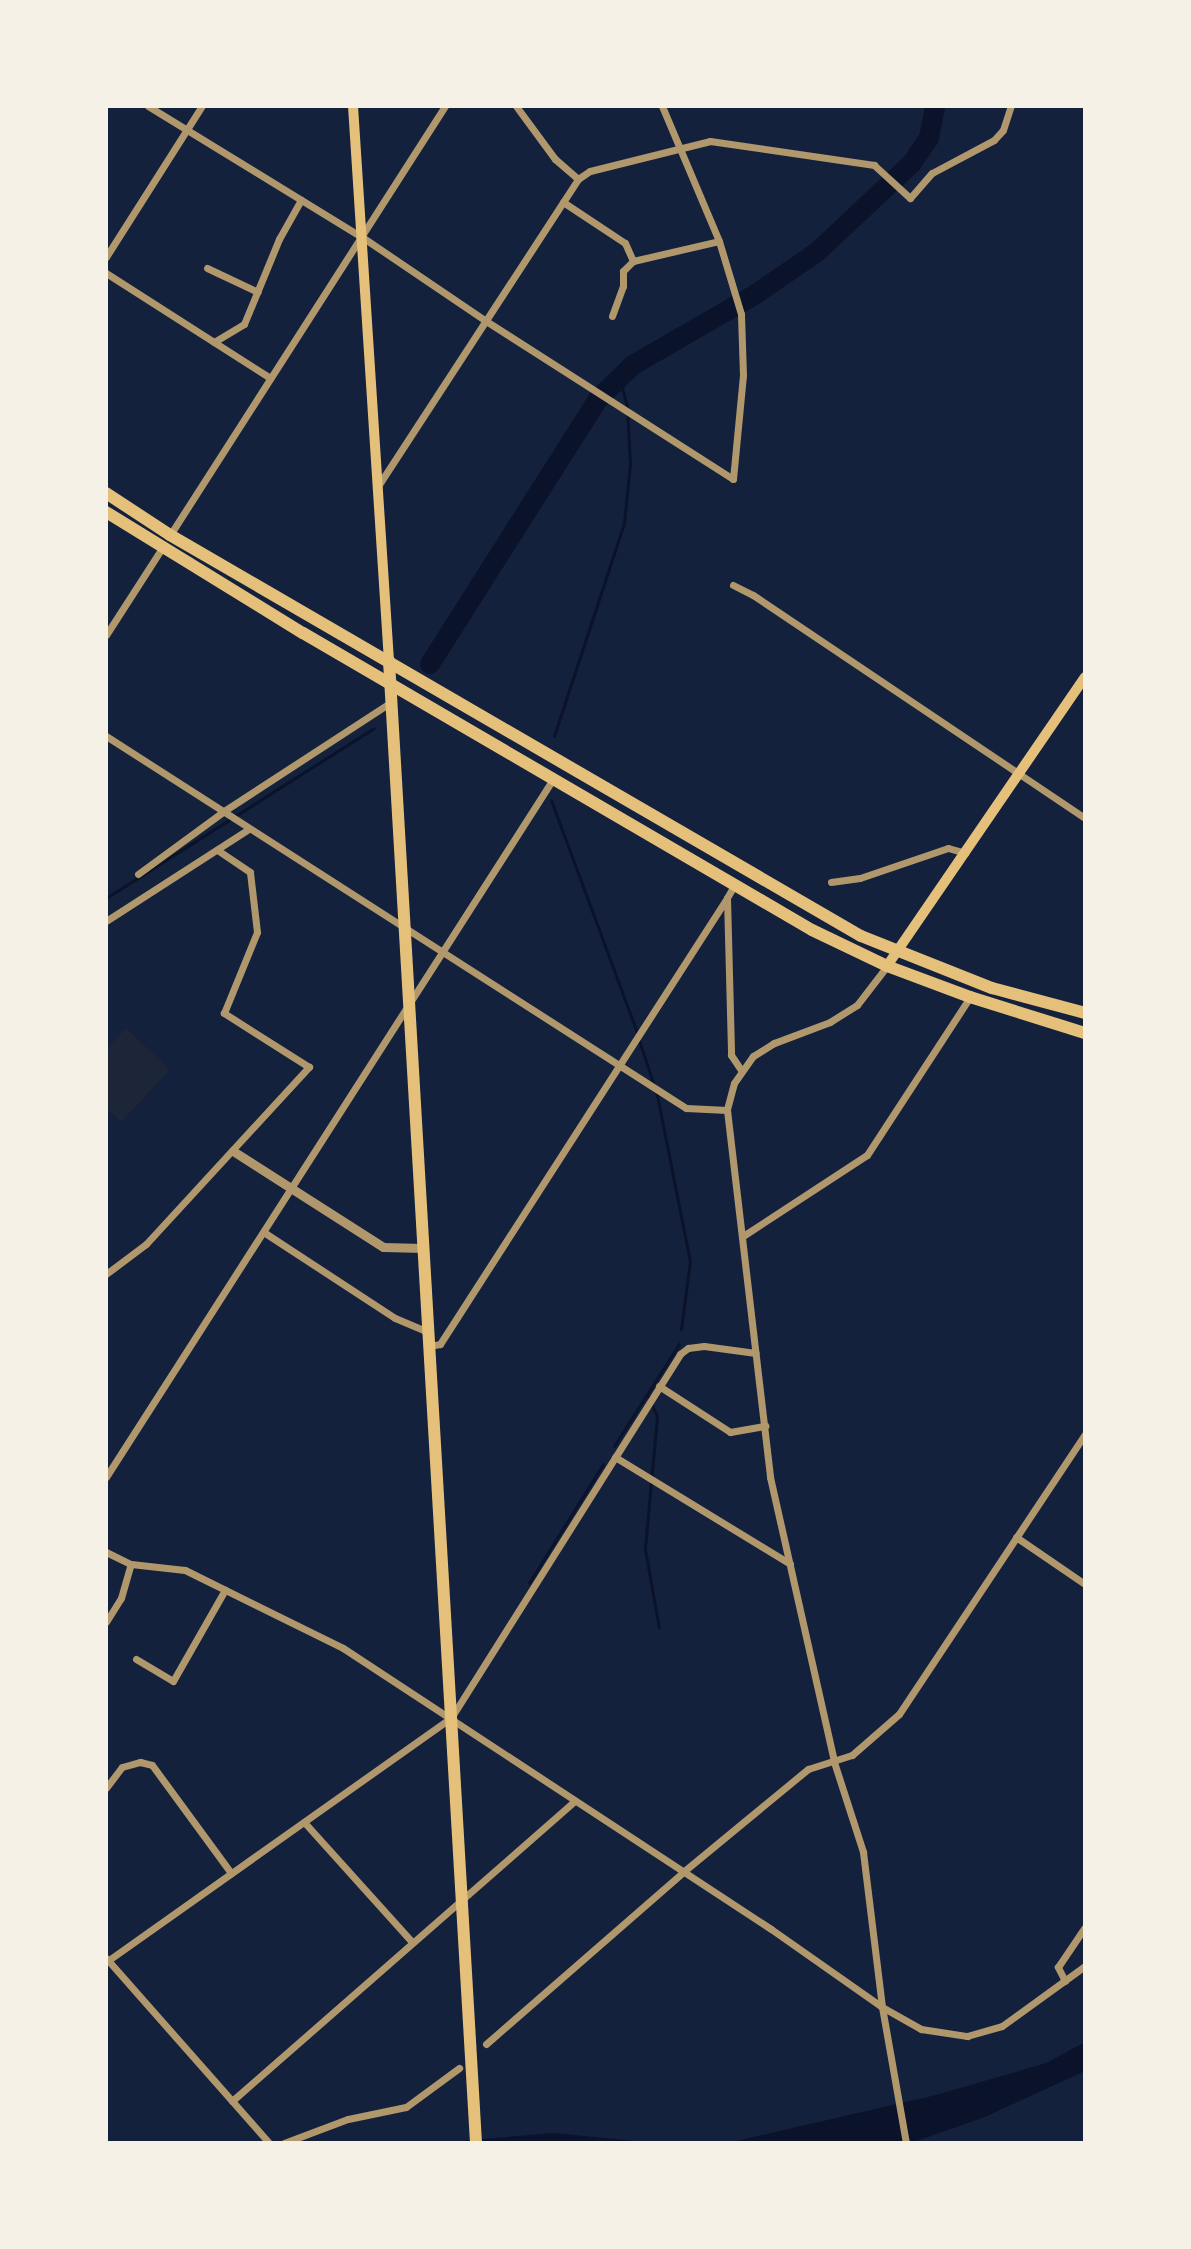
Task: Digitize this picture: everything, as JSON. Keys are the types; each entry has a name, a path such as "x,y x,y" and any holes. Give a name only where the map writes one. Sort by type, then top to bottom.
{"highway":[{"path":"106,493 170,535 754,877 861,936 992,988 1085,1013"},
{"path":"106,512 389,683 812,930 887,966 970,997 1085,1033"},
{"path":"389,661 476,2143"}],"main road":[{"path":"353,106 389,661"},
{"path":"887,966 1085,677"}],"street":[{"path":"148,106 362,237 486,321 733,479 743,375 741,314 719,241 662,106"},
{"path":"106,257 202,106"},
{"path":"170,535 445,106"},
{"path":"378,486 578,179 590,171 710,141 874,165 898,191 910,198 932,173 994,140 1003,130 1011,106"},
{"path":"520,107 555,159 578,179"},
{"path":"214,342 244,324 279,239 301,200"},
{"path":"563,202 625,243 633,261"},
{"path":"612,316 620,300 623,271 633,261 719,241"},
{"path":"207,268 258,292"},
{"path":"106,273 270,378"},
{"path":"106,635 162,548"},
{"path":"733,585 753,595 1085,818"},
{"path":"138,874 224,811 391,702"},
{"path":"106,736 686,1108 727,1110"},
{"path":"106,1477 408,1010 553,779"},
{"path":"106,921 249,829"},
{"path":"831,882 860,878 948,848 965,853"},
{"path":"106,1274 146,1244 309,1067 224,1013 257,932 250,872 217,850"},
{"path":"429,1346 440,1344 735,884"},
{"path":"727,898 731,1055 741,1070"},
{"path":"887,966 857,1005 830,1022 774,1043 753,1056 734,1083 727,1110 770,1477 834,1762 863,1852 882,2007 906,2143"},
{"path":"743,1236 867,1155 970,997"},
{"path":"233,1151 289,1190 383,1247 423,1248"},
{"path":"265,1233 395,1318 428,1332"},
{"path":"269,2143 107,1960 451,1718 680,1354 688,1348 704,1346 756,1353"},
{"path":"659,1386 730,1432 765,1426"},
{"path":"486,2044 683,1872 808,1769 852,1755 899,1714 1085,1434"},
{"path":"615,1457 790,1564"},
{"path":"1016,1537 1085,1584"},
{"path":"106,1552 131,1564 185,1570 343,1648 882,2007 921,2029 967,2036 1002,2026 1085,1966"},
{"path":"106,1622 121,1598 131,1564"},
{"path":"136,1659 173,1681 225,1590"},
{"path":"106,1788 122,1767 140,1762 152,1765 231,1873"},
{"path":"232,2101 574,1802"},
{"path":"304,1822 412,1942"},
{"path":"1065,1981 1058,1967 1085,1927"},
{"path":"284,2143 348,2119 406,2107 459,2068"}],"shaded area":[{"path":"126,1028 170,1070 121,1122 106,1108 106,1049"},
{"path":"1085,2042 1085,2071 985,2117 911,2143 727,2143 936,2095 1046,2063"},
{"path":"553,2133 657,2143 436,2143"}],"waterway":[{"path":"430,664 599,398 633,365 756,294 817,252 912,163 929,138 935,106"},
{"path":"554,736 624,523 630,464 627,406 619,377"},
{"path":"106,898 374,728"},
{"path":"551,800 637,1033"},
{"path":"639,1040 657,1095 690,1261 681,1329"},
{"path":"614,1446 679,1344"},
{"path":"648,1396 657,1416 645,1549 659,1628"},
{"path":"529,1583 603,1464"}]}
